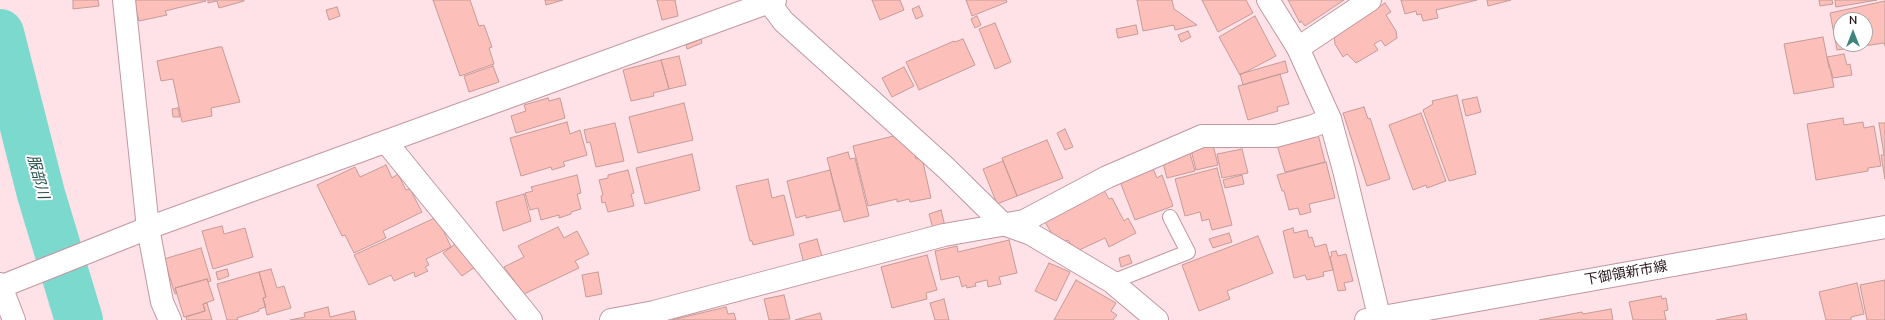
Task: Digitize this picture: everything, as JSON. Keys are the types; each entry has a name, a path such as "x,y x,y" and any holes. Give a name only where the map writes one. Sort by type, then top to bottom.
{"street":[{"path":"124,0 148,228 162,302 170,320"},
{"path":"1268,0 1298,48 1330,119 1344,170 1375,319"},
{"path":"1298,48 1370,0"},
{"path":"14,320 0,286 148,228 772,1 783,21 946,168 1002,224 1030,234 1112,282 1157,320"},
{"path":"611,320 658,316 944,235 1024,221 1107,177 1202,136 1276,136 1313,126 1330,119"},
{"path":"386,142 531,320"},
{"name":"下御領新市線","path":"1375,319 1885,227"}],"lane":[{"path":"1112,282 1188,252 1170,217"}],"building":[{"path":"73,0 98,0 99,6 73,9"},
{"path":"137,0 206,1 165,11 167,15 139,21 134,2"},
{"path":"208,0 244,1 219,8 217,1 208,3"},
{"path":"433,0 470,0 479,26 484,25 492,47 489,48 494,64 460,76"},
{"path":"545,0 563,0 546,5"},
{"path":"657,0 675,0 678,16 662,20"},
{"path":"872,0 900,0 904,10 880,20"},
{"path":"966,0 1006,0 1007,2 972,16"},
{"path":"1137,0 1172,0 1174,9 1197,25 1175,30 1174,25 1143,31"},
{"path":"1202,0 1246,0 1253,13 1218,32"},
{"path":"1288,0 1344,0 1305,26 1301,21 1300,23"},
{"path":"1401,0 1477,0 1436,10 1438,18 1423,21 1421,14 1417,15 1416,11 1405,14"},
{"path":"1487,0 1511,0 1488,6"},
{"path":"1819,0 1832,0 1833,4 1820,6"},
{"path":"1835,0 1877,0 1836,7"},
{"path":"1885,1 1885,46 1884,43 1873,45 1873,12 1835,12"},
{"path":"1385,3 1391,12 1386,15 1396,31 1397,38 1385,46 1381,40 1374,44 1378,50 1356,63 1347,54 1343,57 1335,44 1334,36"},
{"path":"919,6 923,16 916,19 912,9"},
{"path":"337,7 340,16 329,20 326,10"},
{"path":"1833,12 1833,29 1830,13"},
{"path":"977,16 981,25 975,28 971,19"},
{"path":"1255,16 1276,56 1240,75 1219,37"},
{"path":"995,23 1011,62 995,69 979,29"},
{"path":"1136,25 1138,34 1118,38 1116,29"},
{"path":"1188,31 1191,37 1181,42 1178,35"},
{"path":"1823,37 1834,87 1794,94 1784,44"},
{"path":"701,39 702,43 687,49 686,45"},
{"path":"963,39 975,65 919,90 906,62 954,41"},
{"path":"222,47 240,102 211,108 212,116 182,122 173,79 161,81 157,61"},
{"path":"1844,54 1847,65 1850,64 1852,75 1833,78 1827,57"},
{"path":"679,56 686,85 669,89 661,60"},
{"path":"661,60 669,89 653,93 654,96 631,101 623,70"},
{"path":"1285,61 1288,72 1243,85 1240,74"},
{"path":"493,66 499,82 469,92 464,76"},
{"path":"904,67 914,86 892,97 882,78"},
{"path":"1280,74 1289,104 1277,107 1278,111 1248,120 1238,86"},
{"path":"1457,95 1476,174 1449,181 1423,110 1433,104 1432,101"},
{"path":"1477,97 1481,112 1466,116 1462,100"},
{"path":"548,98 549,101 560,98 565,118 516,133 511,116 526,111 524,105"},
{"path":"684,103 693,140 638,153 629,117"},
{"path":"1364,107 1368,119 1370,118 1390,179 1367,186 1343,113"},
{"path":"178,108 180,117 173,117 172,109"},
{"path":"1421,113 1446,181 1427,188 1426,185 1413,190 1389,125"},
{"path":"1843,118 1844,125 1863,122 1864,128 1874,126 1881,166 1868,168 1868,171 1816,180 1807,124"},
{"path":"567,122 570,134 580,130 587,155 563,162 565,166 552,170 551,167 521,176 510,138"},
{"path":"615,123 624,161 596,167 590,142 587,143 584,130"},
{"path":"1879,123 1885,123 1885,179 1881,155 1884,155"},
{"path":"1065,129 1073,147 1065,150 1057,133"},
{"path":"902,134 912,146 916,159 922,158 931,198 910,202 909,199 897,202 897,199 868,206 853,146"},
{"path":"1318,134 1325,162 1285,172 1277,145"},
{"path":"1047,140 1063,178 1017,196 1002,158"},
{"path":"1213,145 1218,165 1196,170 1191,150"},
{"path":"1242,149 1248,173 1222,178 1217,154"},
{"path":"1189,150 1195,171 1167,178 1162,159"},
{"path":"848,152 850,159 855,158 869,216 844,222 827,158"},
{"path":"692,154 700,190 645,204 636,168"},
{"path":"1003,161 1017,196 997,204 983,169"},
{"path":"1326,162 1335,198 1309,204 1311,212 1300,215 1298,208 1289,210 1284,191 1282,191 1277,175"},
{"path":"386,165 392,178 398,174 406,190 410,189 422,212 383,231 386,238 354,253 345,235 342,236 317,185 355,167 360,177"},
{"path":"1152,166 1157,178 1162,175 1173,206 1135,220 1119,179"},
{"path":"1217,168 1232,225 1212,230 1209,219 1202,221 1200,212 1185,216 1175,179"},
{"path":"628,170 634,193 631,194 634,206 608,212 605,202 602,203 601,196 603,195 599,180 608,178 608,175"},
{"path":"830,170 840,210 806,218 806,215 796,218 787,181"},
{"path":"577,175 581,193 577,194 581,209 559,218 559,215 541,220 538,208 530,210 525,193 533,191 531,187"},
{"path":"1242,175 1244,184 1225,188 1223,180"},
{"path":"768,179 772,198 784,195 794,235 753,245 752,241 750,241 736,186"},
{"path":"1102,187 1109,199 1112,198 1124,221 1128,218 1136,233 1109,247 1105,238 1075,252 1068,240 1061,243 1054,237 1042,217"},
{"path":"524,194 531,221 503,231 496,202"},
{"path":"941,210 945,226 933,229 929,214"},
{"path":"437,217 451,247 426,259 429,265 425,267 428,271 415,277 414,272 394,281 391,275 369,285 354,255"},
{"path":"222,226 224,234 245,228 253,257 213,269 202,231"},
{"path":"558,227 564,238 577,231 589,254 575,261 579,268 524,294 504,267 524,257 518,246"},
{"path":"1293,228 1294,233 1307,230 1309,238 1312,237 1315,247 1326,244 1333,270 1323,272 1324,276 1307,280 1305,275 1294,278 1283,231"},
{"path":"1229,233 1232,242 1213,248 1209,239"},
{"path":"1258,236 1273,273 1227,291 1230,299 1199,311 1182,265"},
{"path":"817,239 823,260 804,264 799,244"},
{"path":"1009,240 1017,273 999,277 1001,284 988,287 987,280 975,283 976,286 967,288 966,285 962,287 959,276 941,280 935,251 957,246 958,252"},
{"path":"458,242 478,265 462,276 443,253"},
{"path":"201,248 211,281 208,282 207,279 175,288 177,293 175,294 164,259"},
{"path":"1336,251 1338,256 1346,254 1353,281 1344,283 1346,290 1338,291 1330,257 1332,256 1331,252"},
{"path":"927,255 937,290 926,293 927,299 892,308 881,267"},
{"path":"1129,255 1132,263 1121,267 1119,258"},
{"path":"1049,263 1070,272 1056,301 1035,291"},
{"path":"227,269 229,276 218,280 216,272"},
{"path":"271,269 277,288 284,286 291,308 267,315 263,298 266,297 259,272"},
{"path":"259,272 266,297 263,298 266,307 259,309 259,311 237,318 238,320 227,320 217,284"},
{"path":"598,272 602,294 586,297 582,275"},
{"path":"207,279 214,300 203,304 205,311 184,317 175,288"},
{"path":"1076,280 1116,303 1111,311 1117,315 1113,320 1054,320"},
{"path":"1885,280 1885,320 1867,320 1860,285"},
{"path":"1857,283 1864,314 1851,317 1851,320 1826,320 1819,292"},
{"path":"784,295 790,319 769,320 764,299"},
{"path":"1661,296 1662,299 1666,298 1668,310 1664,311 1666,320 1633,320 1629,302"},
{"path":"944,299 949,320 935,320 930,303"},
{"path":"207,303 212,320 187,320 186,317 205,311 203,304"},
{"path":"328,307 330,317 354,311 356,320 290,320 305,317 304,313"},
{"path":"726,307 728,314 734,313 736,320 672,320"},
{"path":"1611,309 1613,320 1539,320 1582,312 1583,314"},
{"path":"820,313 822,320 795,320"},
{"path":"1746,314 1747,320 1716,320"}],"waterway":[{"name":"服部川","path":"0,33 41,194 79,320"}]}
